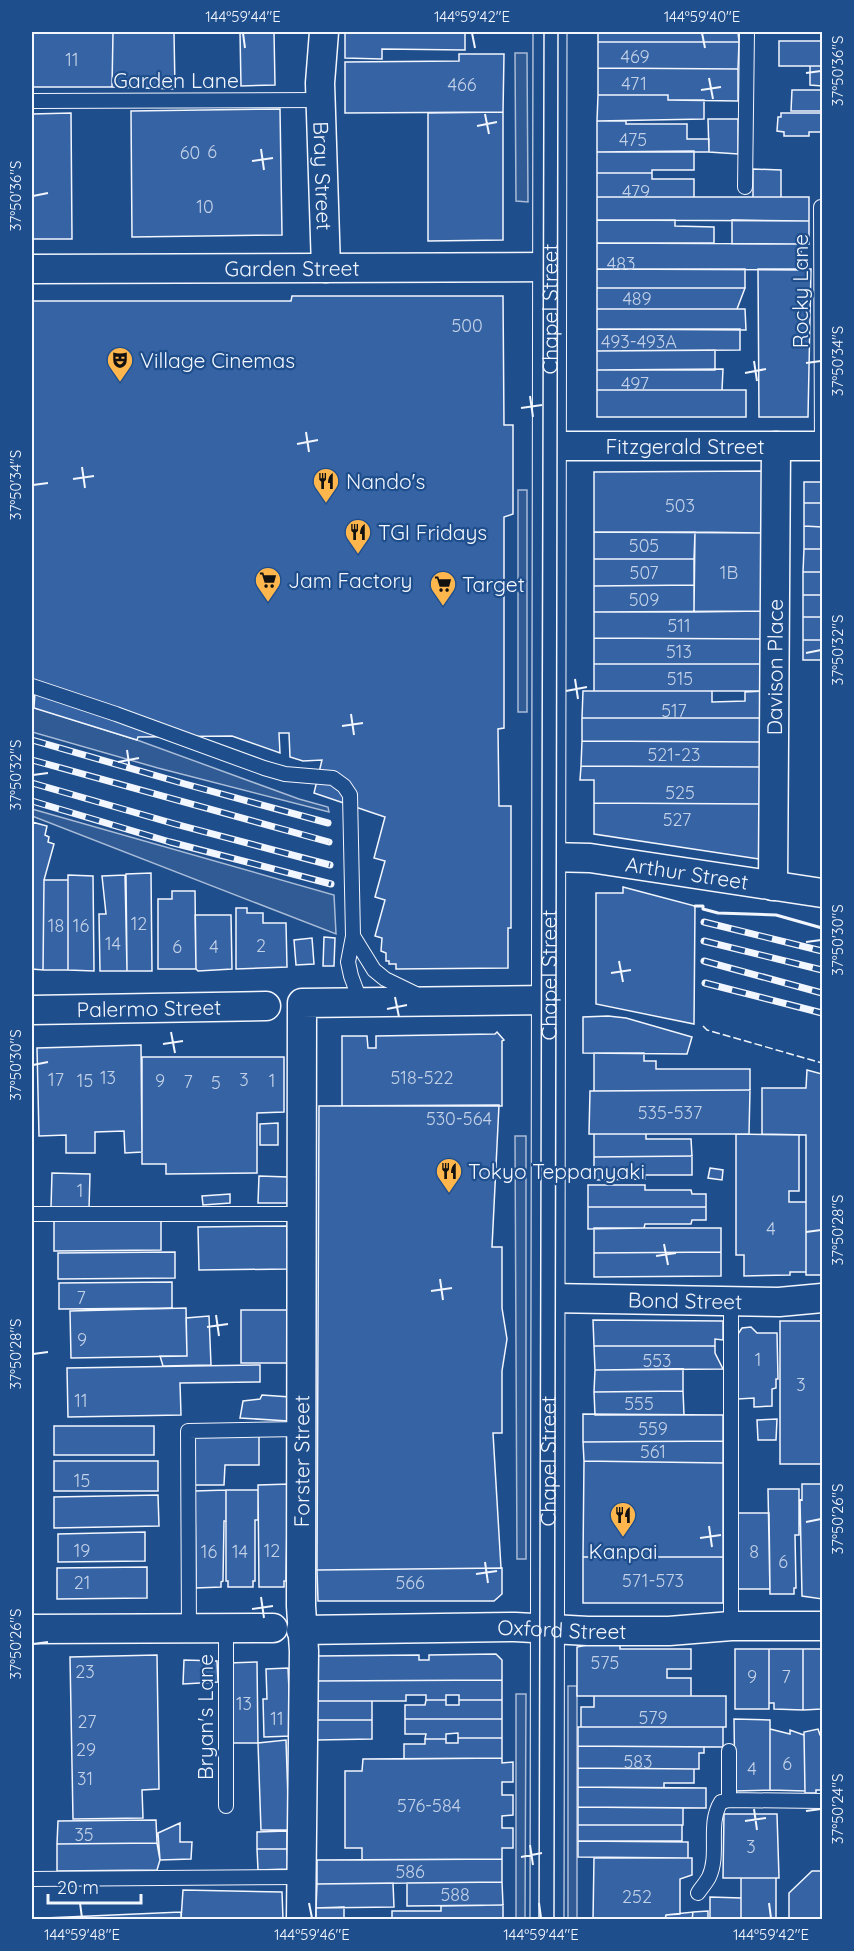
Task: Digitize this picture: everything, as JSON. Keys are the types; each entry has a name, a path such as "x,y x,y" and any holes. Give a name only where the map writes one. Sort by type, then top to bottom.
{"street":[{"name":"Bray Street","path":"311,32 320,92"},
{"name":"Bray Street","path":"324,32 320,92 326,268"},
{"name":"Chapel Street","path":"547,1920 550,32"},
{"name":"Garden Street","path":"32,269 550,267"},
{"name":"Fitzgerald Street","path":"549,446 822,446"},
{"name":"Davison Place","path":"773,886 776,446"},
{"name":"Arthur Street","path":"548,857 590,858 822,893"},
{"path":"361,1003 549,1000"},
{"name":"Forster Street","path":"301,1920 304,1651 301,1630 302,1003 361,1003"},
{"name":"Palermo Street","path":"32,1010 266,1006"},
{"name":"Bond Street","path":"549,1298 779,1302 822,1298"},
{"name":"Oxford Street","path":"301,1630 508,1627 669,1631 731,1626 822,1626"},
{"path":"32,1629 273,1628"}],"lane":[{"path":"745,187 747,32"},
{"name":"Garden Lane","path":"32,101 320,92"},
{"name":"Rocky Lane","path":"821,207 822,446"},
{"path":"32,687 116,714 276,772 316,775 340,782 351,801 353,936 348,963 361,1003"},
{"path":"353,936 374,970 385,979 431,1001"},
{"path":"32,1214 301,1214"},
{"path":"731,1301 731,1626"},
{"path":"189,1629 188,1431 302,1429"},
{"name":"Bryan's Lane","path":"226,1629 226,1806"},
{"path":"729,1750 729,1800"},
{"path":"698,1893 709,1878 713,1865 715,1817 721,1802 729,1800 822,1801"},
{"path":"32,1879 301,1877"}],"shaded area":[{"path":"515,53 527,53 528,202 516,201"},
{"path":"518,490 527,490 527,712 518,712"},
{"path":"32,707 137,740 299,799 328,807 329,812 158,768 32,732"},
{"path":"32,809 334,895 336,934 32,816"},
{"path":"515,1136 526,1136 526,1559 517,1559"},
{"path":"568,1686 577,1686 577,1919 568,1920"},
{"path":"516,1694 526,1694 525,1920 516,1919"}],"building":[{"path":"32,32 113,32 112,87 32,87"},
{"path":"113,32 174,32 175,89 112,87"},
{"path":"240,32 274,32 275,85 241,86"},
{"path":"345,32 465,32 465,50 382,49 382,59 345,58"},
{"path":"598,32 738,32 739,42 598,42"},
{"path":"779,41 822,41 822,66 779,66"},
{"path":"598,42 739,42 738,69 598,68"},
{"path":"459,54 504,54 503,112 345,113 345,62 459,61"},
{"path":"810,66 822,66 822,86 810,85"},
{"path":"598,68 738,69 738,101 668,100 668,95 598,95"},
{"path":"792,90 822,90 822,111 791,111"},
{"path":"598,95 668,95 668,100 704,100 704,119 597,121"},
{"path":"280,109 282,235 132,237 131,111"},
{"path":"503,112 503,240 428,241 428,113"},
{"path":"71,113 72,239 32,239 32,114"},
{"path":"781,113 822,113 822,132 809,132 809,136 784,136 784,132 777,131 778,117 781,117"},
{"path":"708,119 738,119 738,154 709,152"},
{"path":"597,121 626,121 626,124 687,124 687,139 709,139 709,152 597,152"},
{"path":"694,151 694,170 597,173 597,152"},
{"path":"753,169 781,170 781,197 753,197"},
{"path":"597,173 652,173 652,179 694,179 694,197 597,197"},
{"path":"597,197 809,197 809,221 597,220"},
{"path":"597,220 675,220 675,226 714,227 714,243 597,243"},
{"path":"732,220 809,221 809,244 732,244"},
{"path":"597,243 801,244 801,270 597,269"},
{"path":"597,269 745,269 745,288 597,288"},
{"path":"758,269 811,269 808,417 759,417"},
{"path":"597,288 745,288 737,309 597,309"},
{"name":"Jam Factory","path":"292,296 503,296 504,425 513,425 513,514 504,517 504,728 498,729 499,806 511,806 511,928 508,928 508,968 396,969 396,964 389,964 389,961 386,961 386,953 381,951 382,938 375,936 385,900 375,897 385,861 374,858 385,817 314,793 322,760 303,761 290,757 289,733 279,733 280,753 232,736 138,737 137,740 34,708 35,691 32,690 32,301 291,301"},
{"path":"597,309 745,309 746,330 597,329"},
{"path":"597,329 740,329 740,350 597,351"},
{"path":"715,350 715,370 597,370 597,351"},
{"path":"723,369 722,390 597,390 597,370"},
{"path":"597,390 746,390 746,417 597,417"},
{"path":"766,471 764,533 594,532 594,472"},
{"path":"804,482 822,482 822,503 804,503"},
{"path":"804,503 822,503 822,527 804,526"},
{"path":"804,526 822,527 822,549 804,549"},
{"path":"594,532 695,532 694,559 594,559"},
{"path":"695,532 764,533 764,611 694,612"},
{"path":"804,549 822,549 822,572 803,572"},
{"path":"594,559 694,559 694,585 594,586"},
{"path":"803,572 822,572 822,595 803,595"},
{"path":"694,585 694,612 594,612 594,586"},
{"path":"803,595 822,595 822,617 803,617"},
{"path":"764,611 764,639 594,638 594,612"},
{"path":"803,617 822,617 822,640 803,640"},
{"path":"594,638 764,639 763,664 594,664"},
{"path":"803,640 822,640 822,660 803,660"},
{"path":"594,664 766,664 766,691 594,691"},
{"path":"583,691 712,691 712,702 745,701 745,692 766,691 766,718 582,718"},
{"path":"582,718 766,718 766,742 582,741"},
{"path":"582,741 766,742 766,767 581,766"},
{"path":"581,766 766,767 760,804 594,803 594,780 580,780"},
{"path":"594,803 760,804 766,860 594,834"},
{"path":"32,822 47,826 45,835 49,837 48,842 54,844 44,880 43,970 32,969"},
{"path":"151,873 152,971 127,971 126,874"},
{"path":"68,875 93,876 94,971 68,970"},
{"path":"125,875 127,971 100,971 99,914 106,914 102,876"},
{"path":"44,880 68,880 68,970 43,970"},
{"path":"623,887 695,906 694,1024 596,1004 596,893 623,893"},
{"path":"172,891 195,891 196,969 158,969 158,899 172,899"},
{"path":"236,908 247,908 247,913 263,913 263,923 286,923 287,967 236,969"},
{"path":"195,915 231,915 232,969 198,971 196,969"},
{"path":"324,937 335,938 334,966 323,966"},
{"path":"312,938 314,964 296,965 294,940"},
{"path":"583,1017 626,1018 692,1037 687,1054 583,1053"},
{"path":"497,1032 504,1040 502,1041 502,1106 342,1106 342,1036 367,1036 368,1048 376,1048 376,1036 495,1034"},
{"path":"141,1045 142,1152 125,1153 124,1131 95,1132 95,1153 66,1153 66,1135 39,1136 37,1048"},
{"path":"594,1053 644,1053 644,1061 656,1061 656,1069 750,1069 750,1090 594,1091"},
{"path":"142,1057 284,1057 284,1112 257,1113 257,1173 166,1174 166,1164 142,1164"},
{"path":"807,1070 822,1074 822,1275 806,1275 806,1135 762,1134 762,1088 806,1088"},
{"path":"750,1090 749,1134 589,1134 590,1091"},
{"path":"499,1105 492,1247 502,1247 502,1308 507,1339 502,1371 502,1433 493,1433 501,1568 317,1570 319,1106"},
{"path":"278,1123 278,1145 260,1145 260,1124"},
{"path":"594,1134 646,1134 646,1139 691,1139 692,1156 594,1157"},
{"path":"736,1134 799,1135 799,1191 789,1191 789,1202 806,1202 806,1272 790,1272 790,1275 744,1276 744,1255 736,1255"},
{"path":"692,1156 692,1175 645,1175 645,1179 594,1180 594,1157"},
{"path":"710,1168 723,1170 722,1180 708,1178"},
{"path":"52,1173 90,1174 89,1209 51,1208"},
{"path":"259,1176 288,1177 287,1203 258,1203"},
{"path":"588,1185 645,1185 645,1190 691,1190 692,1194 706,1194 706,1207 588,1207"},
{"path":"230,1194 230,1203 203,1205 202,1196"},
{"path":"588,1207 706,1207 706,1220 692,1220 691,1224 645,1224 644,1228 588,1229"},
{"path":"161,1219 161,1250 54,1251 54,1220"},
{"path":"287,1226 288,1269 199,1270 198,1227"},
{"path":"594,1228 721,1228 721,1252 594,1253"},
{"path":"175,1252 175,1278 58,1279 58,1253"},
{"path":"721,1252 721,1276 594,1277 594,1253"},
{"path":"172,1282 172,1308 59,1309 59,1283"},
{"path":"186,1308 187,1356 71,1358 70,1311"},
{"path":"241,1310 288,1310 287,1363 241,1363"},
{"path":"209,1316 211,1365 163,1366 160,1356 187,1356 186,1318"},
{"path":"593,1320 723,1321 723,1340 715,1339 715,1346 594,1346"},
{"path":"780,1321 822,1321 821,1464 780,1464"},
{"path":"751,1327 757,1333 777,1333 778,1379 776,1379 776,1388 772,1389 772,1406 754,1407 754,1398 738,1399 738,1334 742,1328"},
{"path":"594,1346 715,1346 715,1353 723,1369 595,1370"},
{"path":"260,1365 260,1382 180,1383 181,1415 68,1417 67,1368"},
{"path":"683,1369 683,1391 594,1392 595,1370"},
{"path":"683,1391 684,1415 595,1415 594,1392"},
{"path":"262,1395 290,1397 288,1421 240,1418 243,1401 260,1399"},
{"path":"583,1414 723,1415 723,1441 583,1442"},
{"path":"777,1419 776,1440 758,1440 757,1420"},
{"path":"54,1426 154,1426 154,1455 54,1455"},
{"path":"194,1434 259,1434 259,1465 225,1465 224,1485 193,1485"},
{"path":"723,1441 723,1463 584,1461 583,1442"},
{"path":"54,1461 158,1461 158,1491 54,1491"},
{"path":"584,1461 723,1463 723,1557 583,1557"},
{"path":"290,1484 286,1581 284,1581 284,1587 259,1587 258,1485"},
{"path":"802,1484 822,1484 822,1599 802,1596 800,1499 802,1500"},
{"path":"768,1489 799,1489 799,1535 795,1535 796,1588 794,1588 794,1594 770,1594"},
{"path":"226,1490 223,1581 221,1587 196,1588 195,1491"},
{"path":"226,1490 258,1490 253,1587 228,1587 228,1581 226,1581"},
{"path":"158,1495 159,1526 54,1528 54,1497"},
{"path":"738,1513 769,1513 770,1589 738,1589"},
{"path":"145,1532 145,1561 58,1562 58,1534"},
{"path":"583,1557 723,1557 723,1603 583,1603"},
{"path":"147,1567 147,1598 57,1599 57,1568"},
{"path":"502,1568 502,1594 494,1601 318,1601 317,1570"},
{"path":"604,1642 620,1642 620,1649 691,1649 691,1669 667,1669 667,1678 691,1678 691,1696 577,1696 577,1647"},
{"path":"735,1649 769,1649 769,1709 735,1709"},
{"path":"769,1649 803,1649 803,1710 774,1709 774,1703 769,1703"},
{"path":"803,1649 822,1649 822,1709 803,1710"},
{"path":"496,1654 502,1660 502,1680 317,1681 316,1656 419,1655 419,1660 429,1660 429,1655"},
{"path":"157,1655 159,1789 142,1790 143,1818 73,1819 70,1657"},
{"path":"184,1660 217,1661 218,1682 183,1684"},
{"path":"257,1662 258,1743 231,1743 229,1663"},
{"path":"288,1668 291,1736 264,1737 263,1699 267,1699 266,1669"},
{"path":"502,1680 502,1700 459,1700 459,1695 446,1695 446,1700 426,1700 426,1695 406,1695 406,1701 317,1701 317,1681"},
{"path":"594,1696 726,1696 726,1727 581,1727 581,1707 594,1707"},
{"path":"426,1700 446,1700 446,1705 459,1705 459,1700 502,1700 502,1719 405,1719 405,1705 425,1705"},
{"path":"317,1701 372,1701 372,1720 317,1720"},
{"path":"405,1719 502,1719 502,1738 458,1738 458,1733 446,1734 446,1739 425,1739 426,1734 405,1734"},
{"path":"734,1719 770,1720 770,1790 735,1791"},
{"path":"317,1720 372,1720 372,1739 317,1740"},
{"path":"578,1727 723,1727 723,1747 578,1746"},
{"path":"770,1729 790,1734 790,1730 804,1735 805,1791 770,1790"},
{"path":"818,1729 822,1735 822,1790 816,1790 816,1793 805,1793 804,1732"},
{"path":"458,1738 502,1738 502,1758 404,1759 404,1744 425,1744 425,1739 446,1739 446,1743 458,1743"},
{"path":"286,1740 289,1830 261,1830 258,1743"},
{"path":"578,1746 704,1747 704,1753 699,1753 699,1769 578,1768"},
{"path":"502,1758 502,1763 513,1762 513,1782 502,1782 502,1795 513,1795 513,1815 502,1816 502,1828 513,1828 513,1848 502,1848 502,1859 362,1860 362,1848 345,1848 345,1771 362,1771 363,1759"},
{"path":"578,1768 694,1769 694,1783 664,1783 664,1788 578,1787"},
{"path":"578,1787 706,1788 706,1808 578,1807"},
{"path":"578,1807 683,1808 683,1825 578,1825"},
{"path":"724,1814 777,1814 779,1878 723,1878"},
{"path":"156,1820 157,1843 57,1844 58,1821"},
{"path":"180,1823 180,1842 192,1842 191,1859 160,1860 158,1833"},
{"path":"578,1825 682,1825 682,1841 578,1841"},
{"path":"287,1831 287,1849 257,1849 257,1832"},
{"path":"578,1841 688,1842 688,1858 578,1857"},
{"path":"157,1843 160,1860 157,1870 57,1871 57,1844"},
{"path":"257,1849 287,1849 288,1869 258,1870"},
{"path":"594,1858 692,1858 692,1875 680,1879 680,1914 666,1915 665,1920 593,1920"},
{"path":"502,1859 502,1882 317,1884 317,1860"},
{"path":"812,1871 822,1871 822,1920 789,1920 789,1893"},
{"path":"741,1878 776,1878 776,1920 741,1920"},
{"path":"502,1882 503,1905 407,1906 407,1883"},
{"path":"393,1883 394,1907 316,1908 317,1884"},
{"path":"183,1890 282,1892 283,1920 181,1920"},
{"path":"710,1897 741,1898 741,1920 710,1920"},
{"path":"503,1905 503,1920 392,1920 392,1911 441,1911 441,1906"},
{"path":"344,1907 344,1920 316,1920 316,1908"},
{"path":"708,1911 708,1920 692,1920 693,1912"},
{"path":"181,1912 181,1920 45,1920 45,1918"},
{"path":"693,1912 692,1920 665,1920 666,1915"}],"tram line":[{"path":"539,1920 544,32"},
{"path":"554,1920 558,32"}],"railway":[{"path":"32,740 328,823"},
{"path":"32,760 329,842"},
{"path":"32,783 330,865"},
{"path":"32,801 170,842 331,884"},
{"path":"704,922 822,951"},
{"path":"704,941 822,970"},
{"path":"704,961 822,993"},
{"path":"705,983 822,1013"}],"fence":[{"path":"703,1026 707,1030 822,1063"}],"wall":[{"path":"695,906 703,906 703,909 718,913 776,915 822,928"}],"place":[{"name":"Village Cinemas","path":"120,383"},
{"name":"Nando's","path":"326,504"},
{"name":"TGI Fridays","path":"358,555"},
{"name":"Jam Factory","path":"268,603"},
{"name":"Target","path":"443,607"},
{"name":"Tokyo Teppanyaki","path":"449,1194"},
{"name":"Kanpai","path":"623,1538"}]}
